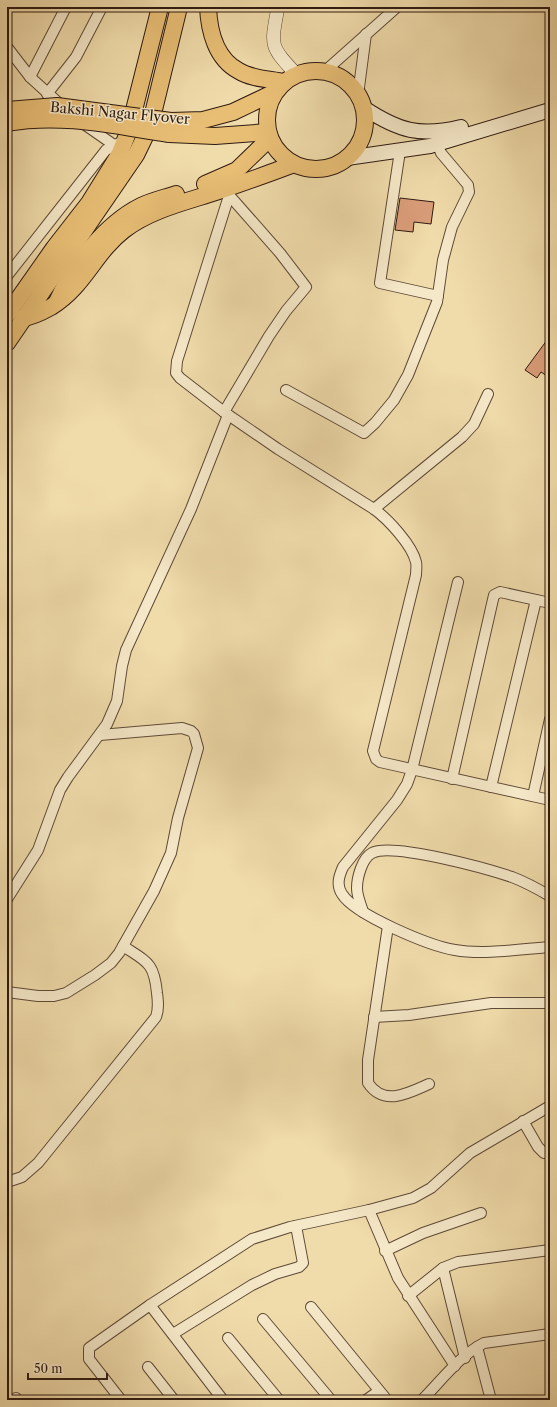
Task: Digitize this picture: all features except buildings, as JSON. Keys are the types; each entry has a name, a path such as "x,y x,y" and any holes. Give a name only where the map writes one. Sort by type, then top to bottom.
{"main road":[{"path":"7,315 88,202 120,153 120,143 129,130 160,7"},
{"path":"7,343 136,155 150,126 179,7"},
{"path":"208,7 212,36 219,51 229,65 240,72 252,76 285,83"},
{"path":"361,101 365,122 363,135 356,148 347,158 335,166 321,169 307,169 294,164 282,156 273,145 269,135 268,111 285,83 310,71 324,72 338,76 349,84 361,101 385,122 402,128 426,132 442,132 483,122 550,101"},
{"name":"Bakshi Nagar Flyover","path":"7,123 46,118 170,128 233,112 285,83"},
{"name":"Bakshi Nagar Flyover","path":"7,110 57,106 215,136 269,135"},
{"path":"347,158 400,151 437,143 550,110"},
{"path":"56,304 65,283 102,236 115,223 142,205 223,178 238,170 269,135"},
{"path":"7,320 25,318 42,312 56,304 74,290 110,244 124,230 156,213 230,191 294,164"}],"street":[{"path":"30,77 66,7"},
{"path":"47,94 76,57 102,7"},
{"path":"278,7 273,41 285,83"},
{"path":"324,72 397,7"},
{"path":"361,101 366,34"},
{"path":"7,47 30,77 47,94 75,117 120,143"},
{"path":"7,276 99,158 106,150 120,143"},
{"path":"286,390 364,433 375,423 401,390 430,321 438,296 443,260 449,238 456,217 470,188 441,153 437,143"},
{"path":"400,151 380,283 438,296"},
{"path":"238,170 230,191 176,367 176,373 180,378 226,414 278,449 374,509 391,525 406,544 417,563 413,591 373,751 376,759 380,762 412,770 550,800"},
{"path":"7,899 38,850 60,790 107,724 116,701 126,650 191,509 226,414 269,336 286,310 306,287 230,191"},
{"path":"374,509 462,437 474,424 488,394"},
{"path":"458,582 412,770 402,792 343,868 339,876 339,886 341,893 363,912 388,926 454,950 469,952 550,947"},
{"path":"452,779 493,598 496,593 500,592 550,603"},
{"path":"491,787 536,600"},
{"path":"533,796 550,719"},
{"path":"7,992 38,996 54,996 66,993 76,988 111,963 123,946 154,890 169,858 178,818 198,748 194,734 182,728 100,735"},
{"path":"363,912 357,888 360,874 368,857 372,853 383,849 401,850 494,872 531,885 550,896"},
{"path":"388,926 374,1017 367,1075 368,1083 383,1096 397,1096 430,1084"},
{"path":"7,1182 22,1177 38,1163 156,1017 158,1004 155,973 150,964 123,946"},
{"path":"374,1017 409,1015 491,1003 550,1003"},
{"path":"121,1400 89,1359 89,1348 150,1305 252,1239 296,1226 403,1202 422,1193 431,1188 470,1153 550,1106"},
{"path":"523,1121 538,1147 544,1153 550,1152"},
{"path":"369,1210 385,1251 408,1296 455,1366"},
{"path":"385,1251 423,1233 481,1212"},
{"path":"173,1334 252,1285 275,1274 299,1267 304,1263 304,1257 296,1226"},
{"path":"408,1296 443,1268 458,1262 550,1250"},
{"path":"443,1268 466,1358"},
{"path":"150,1305 223,1400"},
{"path":"312,1307 378,1391 387,1400"},
{"path":"263,1319 331,1400"},
{"path":"422,1400 455,1366 477,1347 492,1341 550,1334"},
{"path":"228,1338 279,1400"},
{"path":"477,1347 491,1400"},
{"path":"148,1367 174,1400"},
{"path":"366,1400 378,1391"}]}
